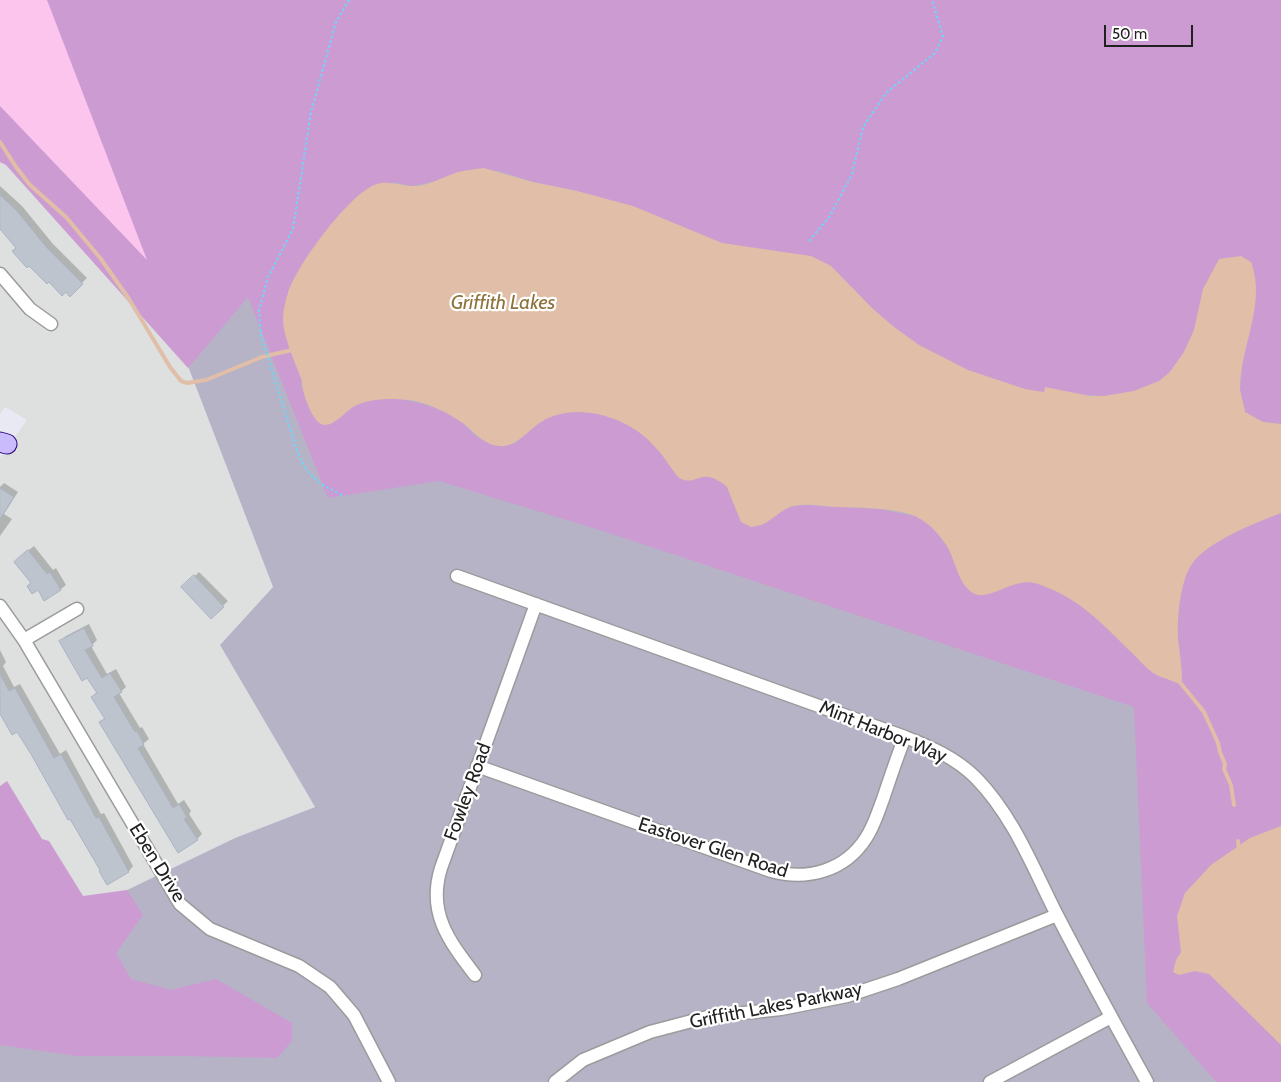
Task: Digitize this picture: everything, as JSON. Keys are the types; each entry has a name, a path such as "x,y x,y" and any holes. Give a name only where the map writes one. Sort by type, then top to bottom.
{"street":[{"path":"0,274 30,309 51,324"},
{"name":"Mint Harbor Way","path":"457,576 905,737 929,746 951,758 975,777 984,787 1012,827 1147,1082"},
{"name":"Fowley Road","path":"475,975 446,934 439,916 436,896 438,877 536,604"},
{"name":"Eben Drive","path":"0,606 24,640 180,904 210,929 299,966 330,987 354,1015 383,1080"},
{"path":"24,640 77,609"},
{"name":"Eastover Glen Road","path":"477,766 771,871 781,874 802,875 823,872 838,865 850,856 865,840 874,821 905,737"},
{"name":"Griffith Lakes Parkway","path":"555,1082 583,1060 650,1032 707,1017 781,1009 848,996 898,979 1057,915"},
{"path":"990,1082 1111,1017"}],"path":[{"path":"342,495 317,482 305,469 298,454 261,334 259,310 268,277 294,229 310,112 336,22 349,0"},
{"path":"809,241 830,216 852,174 863,127 886,93 935,53 943,36 932,0"}],"shaded area":[{"path":"0,0 1281,0 1281,424 1263,422 1245,412 1240,390 1242,366 1203,289 1194,330 1184,352 1176,366 1159,381 1134,391 1104,396 1040,392 1025,389 968,370 919,345 872,308 831,266 722,243 577,191 533,182 499,171 458,172 442,180 412,186 392,182 285,334 302,381 301,386 332,422 354,406 366,401 393,399 423,404 437,409 460,421 483,441 514,444 541,422 555,416 570,412 602,415 631,427 644,436 655,446 678,477 683,480 711,477 727,487 741,522 793,506 807,505 879,509 914,516 924,521 935,531 949,549 962,581 981,595 1013,583 1024,581 1034,582 1062,594 1082,607 1101,623 1145,665 1159,675 1181,685 1182,672 1178,641 1179,608 1184,580 1192,564 1199,556 1220,540 1281,513 1281,826 1250,838 1211,865 1185,893 1177,916 1181,952 1176,960 1179,975 1195,971 1209,974 1281,1045 1281,1082 1216,1082 1147,1003 1134,707 606,532 439,481 328,498 248,297 188,368 6,165 0,162"},
{"path":"0,0 47,0 147,260 0,106"},
{"path":"47,0 1281,0 1281,1082 0,1082 0,930 127,890 235,838 315,807 220,645 273,587"},
{"path":"0,106 147,260 273,587 220,645 315,807 235,838 127,890 0,930 0,458 27,420 5,407 0,414"},
{"path":"7,781 42,839 49,841 83,896 127,890 143,915 116,953 131,979 171,990 216,979 292,1023 292,1041 277,1058 77,1056 0,1045 0,786"}],"water":[{"name":"Griffith Lakes","path":"484,168 633,206 722,243 811,256 831,266 872,308 919,345 968,370 1025,389 1044,392 1045,387 1090,396 1104,396 1134,391 1159,381 1169,373 1184,352 1194,330 1203,289 1219,259 1241,256 1251,262 1255,278 1255,309 1241,373 1240,389 1245,412 1263,422 1281,424 1281,513 1220,540 1199,556 1192,564 1182,590 1178,621 1182,685 1152,672 1088,611 1052,589 1028,582 1019,583 985,595 977,595 970,591 960,577 949,550 938,534 924,521 915,516 886,509 799,505 790,507 763,524 751,527 741,522 727,487 709,477 683,480 678,477 661,454 644,436 632,427 602,415 570,412 555,416 541,422 516,441 505,446 493,445 487,442 447,413 409,400 373,400 353,407 332,423 321,424 312,414 306,399 302,381 287,342 283,319 287,296 301,266 337,217 350,203 374,185 388,183 417,186 458,172"},
{"path":"1281,826 1281,1045 1209,974 1195,971 1179,975 1173,972 1176,960 1181,952 1177,916 1185,893 1211,865 1250,838"}],"building":[{"path":"0,195 17,211 48,249 83,284 70,297 66,292 62,296 49,282 47,284 29,266 27,268 12,251 16,248 0,229"},
{"path":"0,488 14,497 0,519"},
{"path":"28,550 47,574 50,572 61,590 44,601 38,590 32,594 27,586 31,583 14,562"},
{"path":"194,575 224,607 211,619 181,587"},
{"path":"84,628 93,646 85,650 102,678 110,673 122,692 114,697 144,745 138,748 173,808 179,804 187,817 184,819 198,840 178,853 99,722 105,719 91,697 97,693 87,678 82,681 59,641"},
{"path":"0,674 9,691 15,688 54,758 61,754 96,818 99,817 129,872 107,885 31,754 17,732 12,735 0,714"}],"waterway":[{"path":"0,142 30,185 66,217 101,259 129,299 170,367 181,381 187,383 206,380 262,357 292,350 293,352"},
{"path":"1179,681 1204,712 1218,743 1225,764 1224,769 1231,785 1234,805"},
{"path":"1238,841 1239,850"}]}
